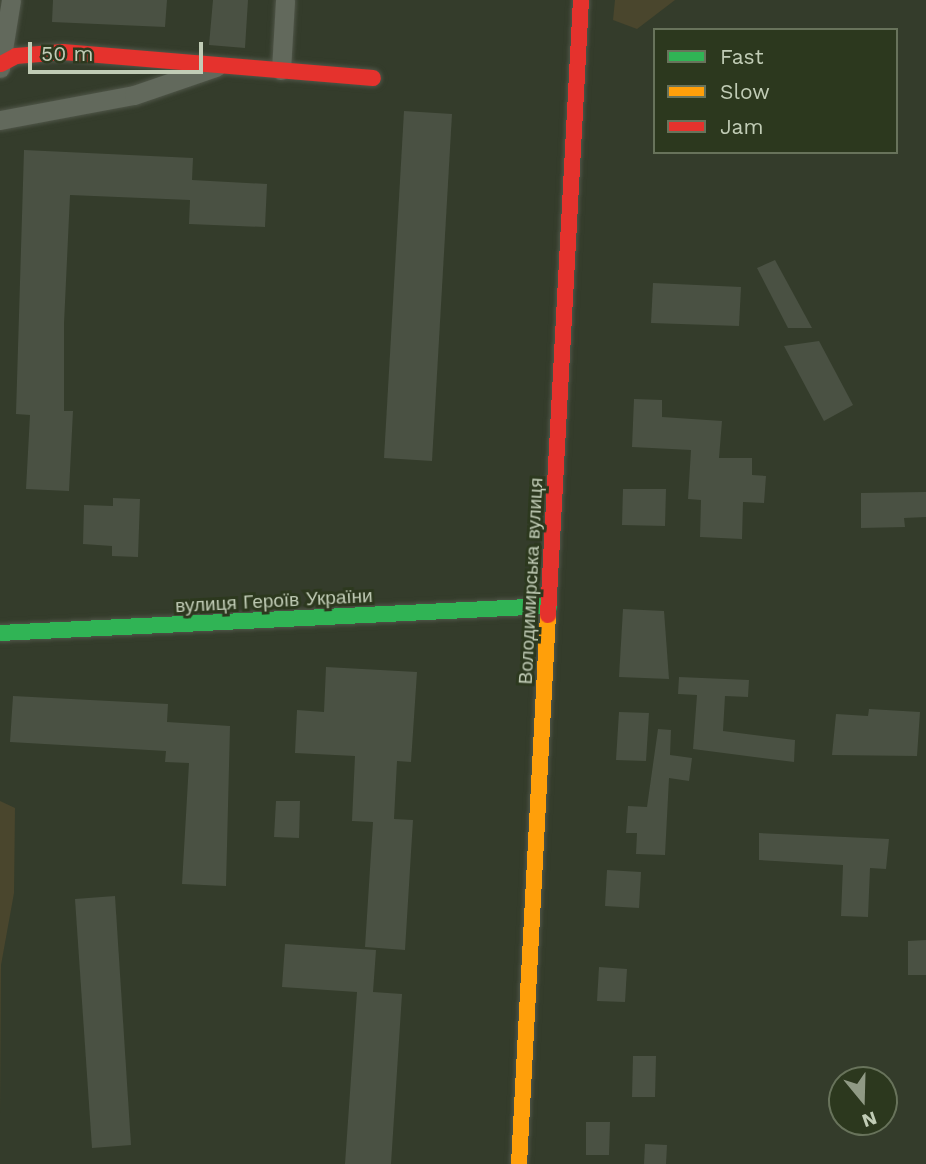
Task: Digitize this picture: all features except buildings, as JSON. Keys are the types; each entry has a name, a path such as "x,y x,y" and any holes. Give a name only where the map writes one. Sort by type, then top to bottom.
{"main road":[{"name":"Володимирська вулиця","path":"519,1164 581,0"},
{"path":"1,66 16,56 63,52 216,67 373,78"},
{"name":"вулиця Героїв України","path":"0,633 550,606"}],"street":[{"path":"1,66 11,0"},
{"path":"281,70 285,0"},
{"path":"0,120 134,95 216,67"}],"shaded area":[{"path":"615,0 675,0 637,29 613,20"},
{"path":"0,801 15,808 14,893 1,965 0,1119"}],"traffic: fast":[{"path":"0,633 549,606"}],"traffic: slow":[{"path":"519,1164 548,615"}],"traffic: jam":[{"path":"548,615 581,0"},
{"path":"1,64 16,56 63,52 373,78"}]}
